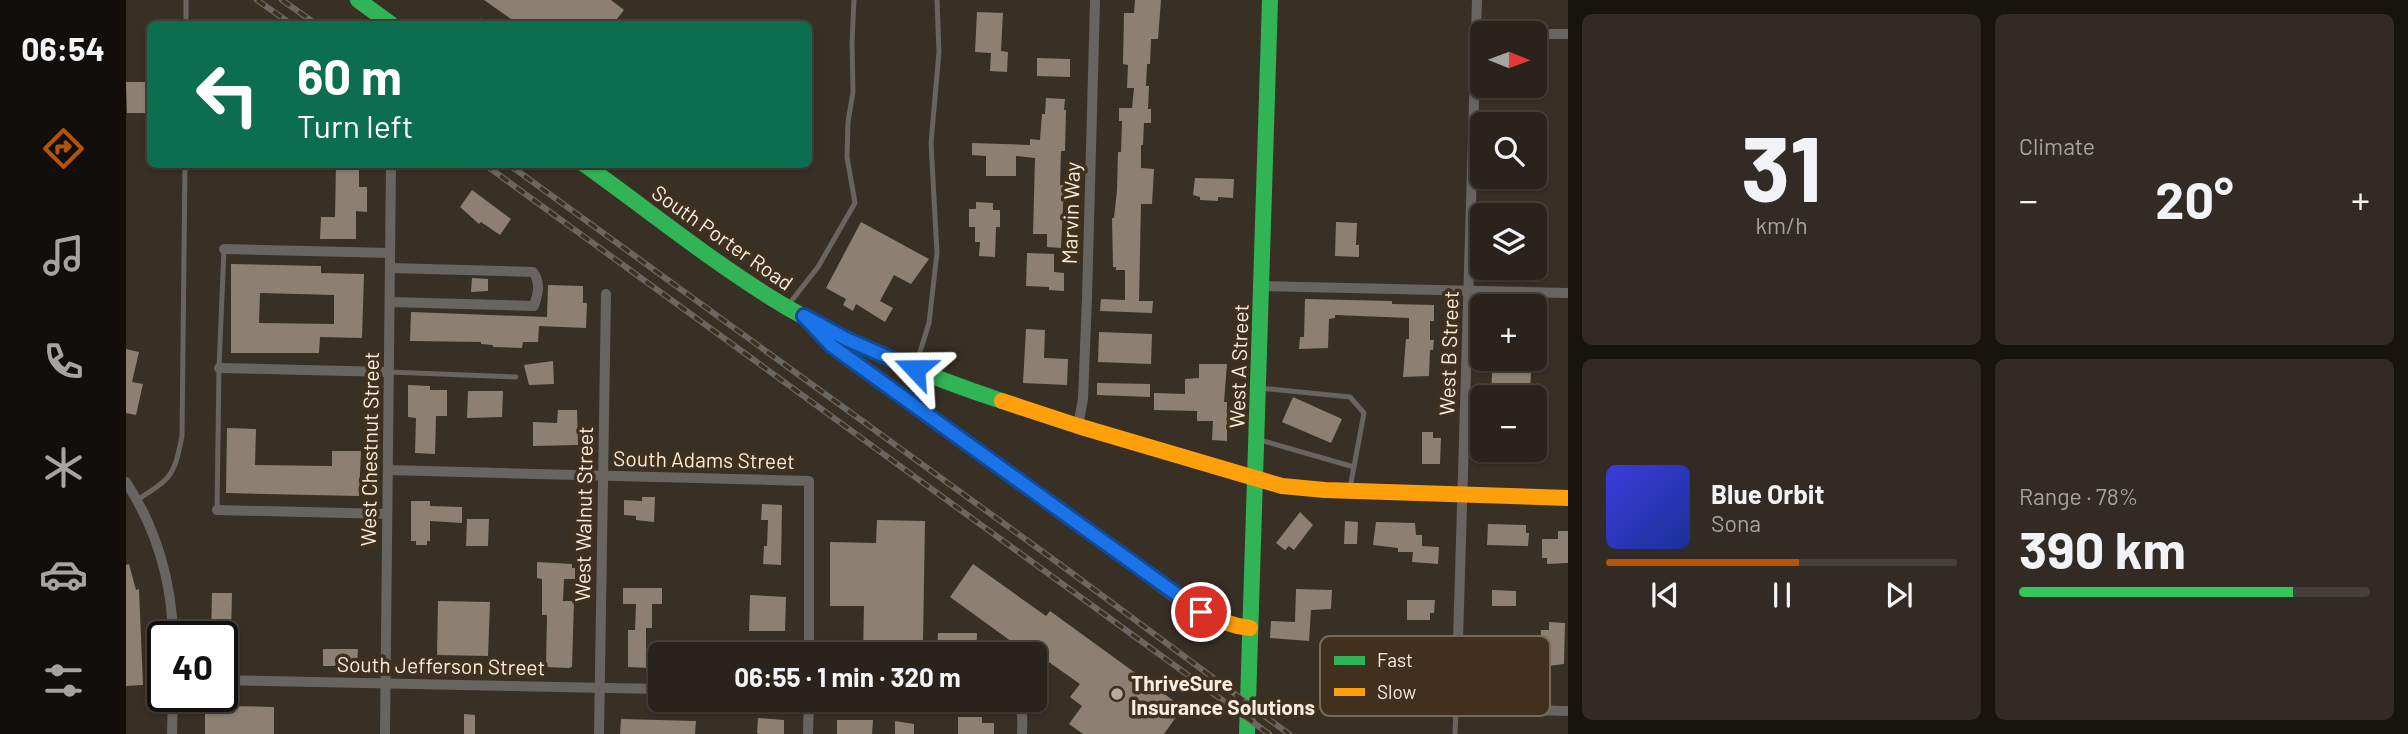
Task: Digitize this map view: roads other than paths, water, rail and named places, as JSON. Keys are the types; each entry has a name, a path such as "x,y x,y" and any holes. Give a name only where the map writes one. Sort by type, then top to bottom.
{"street":[{"path":"358,0 387,21"},
{"name":"Marvin Way","path":"1079,426 1083,399 1087,297 1095,0"},
{"name":"West A Street","path":"1247,734 1270,0"},
{"name":"West B Street","path":"1476,21 1477,0"},
{"path":"1547,34 1568,34"},
{"name":"West B Street","path":"1458,636 1474,98"},
{"name":"West Chestnut Street","path":"384,734 391,168"},
{"name":"South Porter Road","path":"590,168 734,273 804,316 846,339 975,392 1282,486 1350,491 1568,498"},
{"path":"224,249 390,253"},
{"path":"390,268 533,272 538,278 538,294 534,306 390,302"},
{"path":"1261,286 1568,293"},
{"name":"West Walnut Street","path":"599,734 606,294"},
{"path":"804,316 832,346 1201,612 1232,625 1250,628"},
{"path":"219,368 389,372"},
{"name":"South Adams Street","path":"388,470 809,481 809,642"},
{"path":"126,482 153,532 166,573 171,621"},
{"path":"217,510 387,514"},
{"name":"South Jefferson Street","path":"238,680 648,689"},
{"path":"1550,711 1568,711"},
{"path":"172,734 173,712"},
{"path":"808,734 809,712"},
{"path":"1021,712 1022,734"}],"lane":[{"path":"186,0 186,21"},
{"path":"787,306 818,267 855,204 847,157 848,122 853,92 854,0"},
{"path":"915,369 929,323 937,253 932,144 939,52 937,0"},
{"path":"137,500 166,482 176,466 182,436 184,168"},
{"path":"217,510 224,249"},
{"path":"389,372 516,377"},
{"path":"1259,388 1350,397 1364,413 1350,491"},
{"path":"1257,439 1354,467"},
{"path":"1455,734 1456,716"}],"railway":[{"path":"257,0 287,21"},
{"path":"282,0 312,21"},
{"path":"490,168 1269,734"},
{"path":"514,168 1289,734"}],"place":[{"name":"ThriveSure Insurance Solutions","path":"1117,694"}]}
